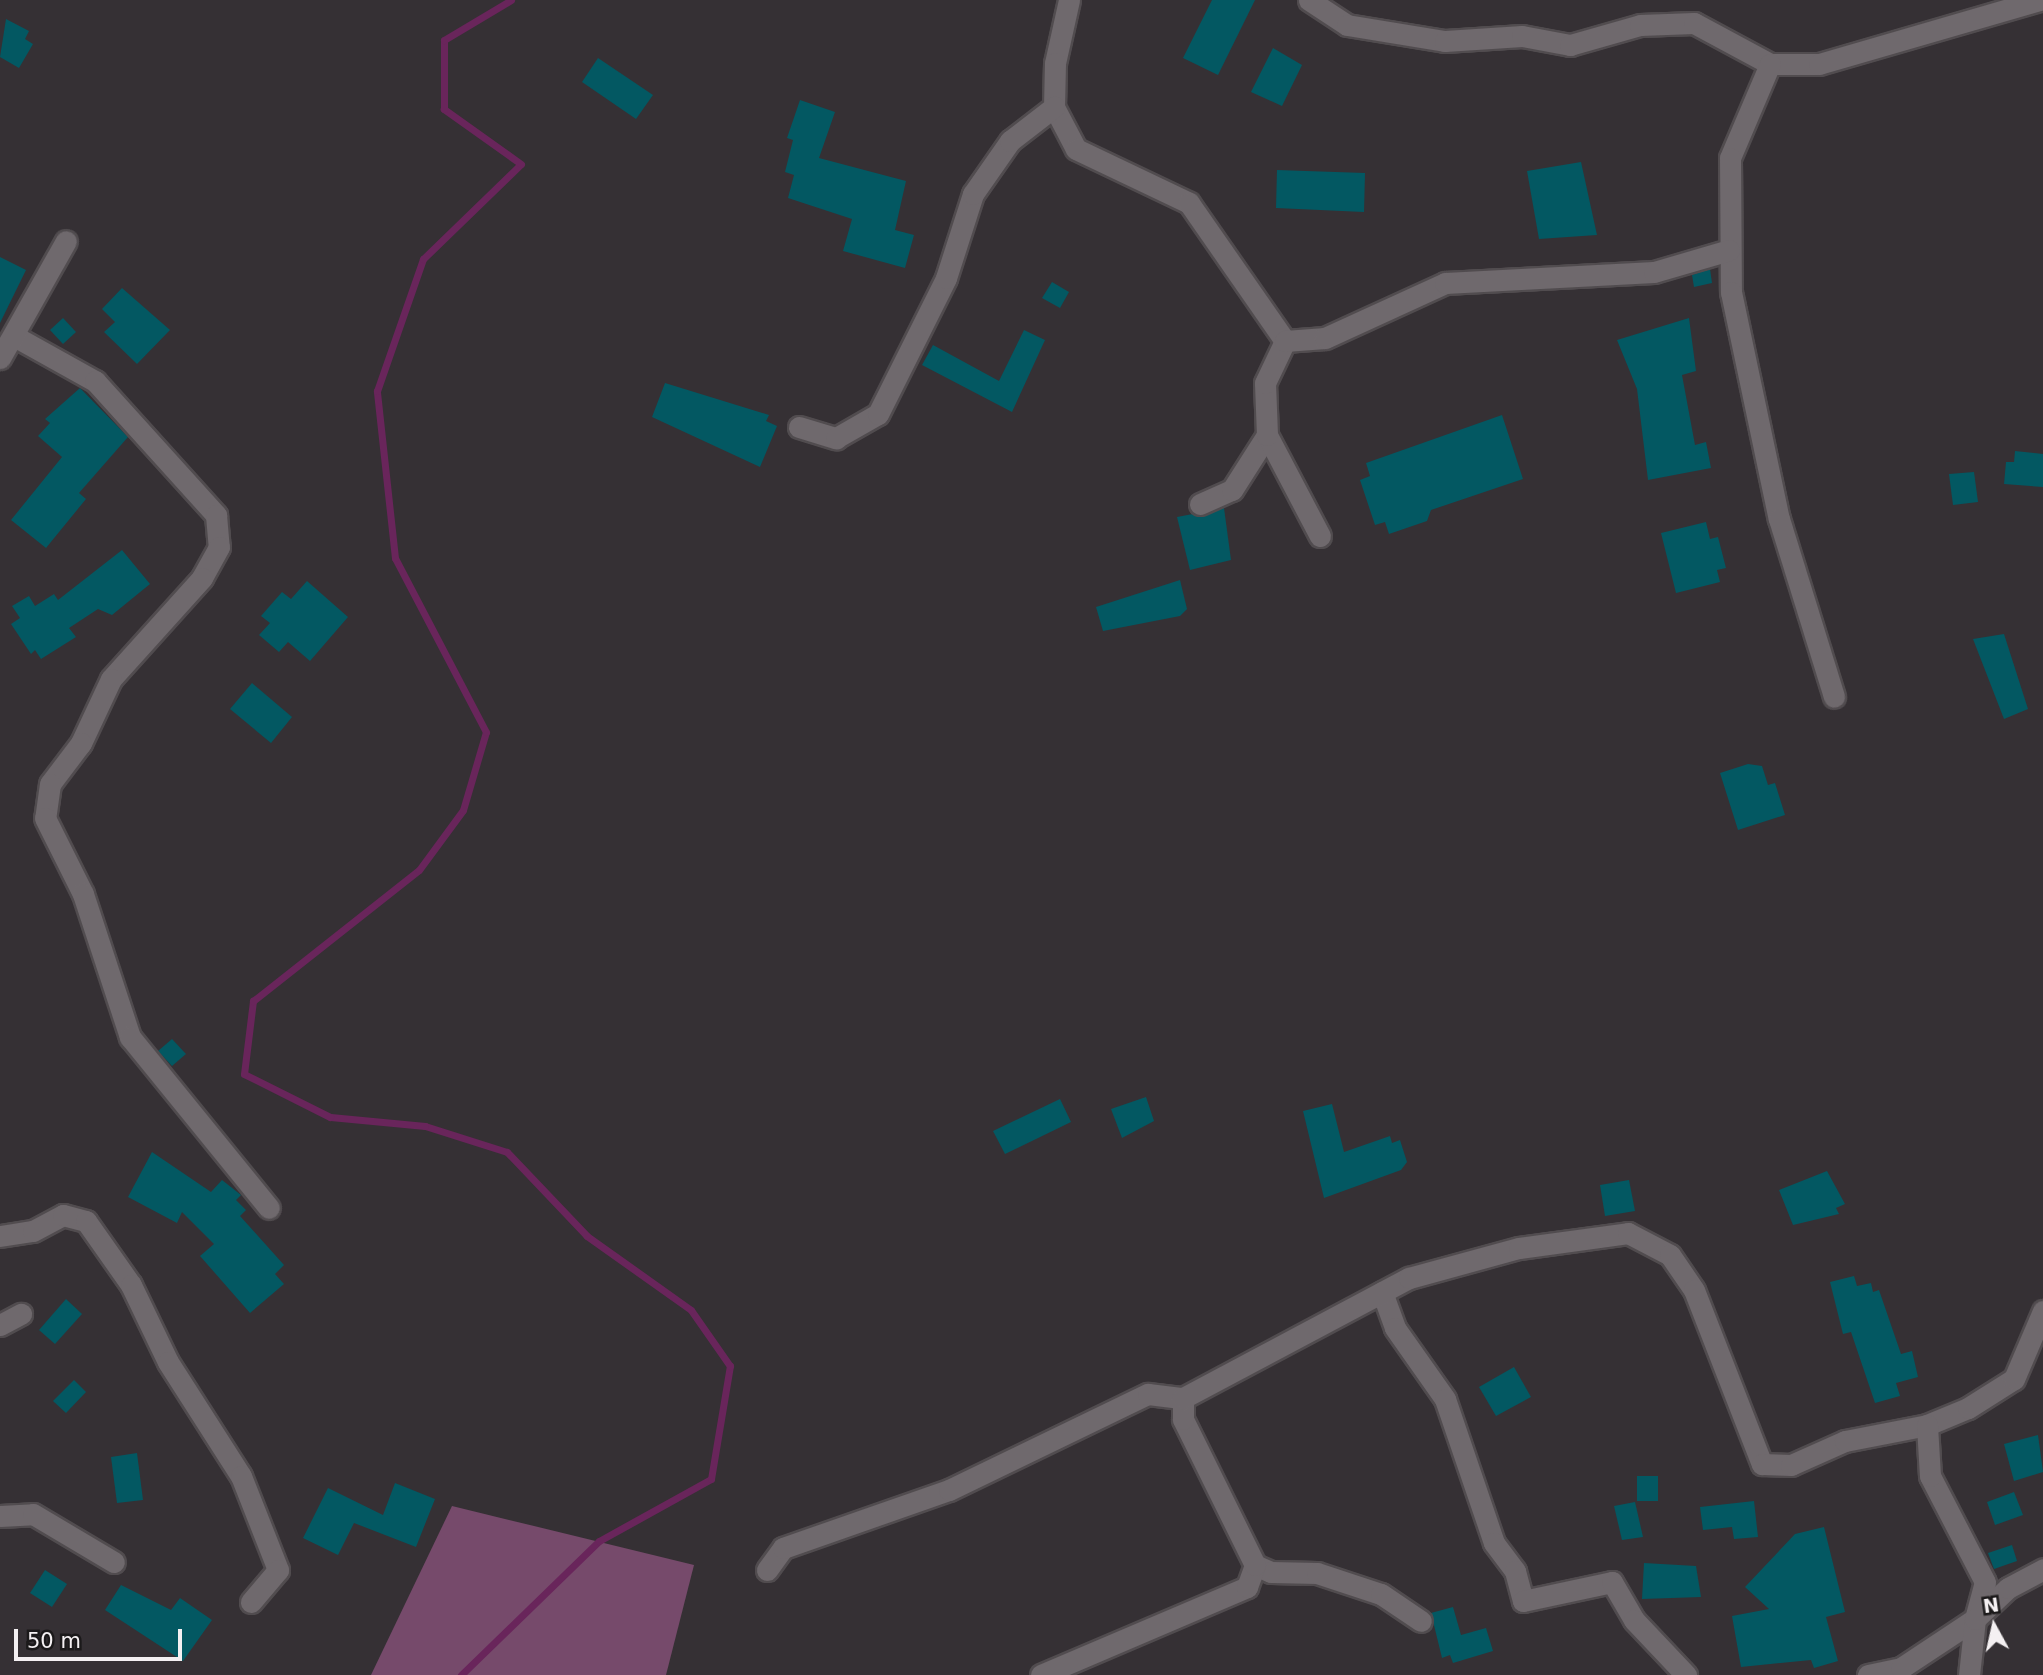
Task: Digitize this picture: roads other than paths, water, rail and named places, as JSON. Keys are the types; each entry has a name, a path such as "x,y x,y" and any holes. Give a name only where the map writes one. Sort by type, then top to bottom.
{"street":[{"path":"1069,0 1055,63 1054,107 1076,149 1189,203 1285,341"},
{"path":"1309,0 1347,26 1445,41 1522,36 1570,46 1640,24 1694,23 1770,64 1819,64 2040,0"},
{"path":"1770,64 1730,158 1731,292 1779,520 1834,697"},
{"path":"799,427 836,438 878,414 946,278 973,194 1010,141 1054,107"},
{"path":"0,358 66,241"},
{"path":"1285,341 1325,338 1446,283 1654,272 1729,250"},
{"path":"14,336 95,381 216,514 219,547 202,578 111,679 81,743 50,784 45,818 83,894 130,1037 269,1208"},
{"path":"1285,341 1265,383 1266,436 1320,536"},
{"path":"1199,504 1232,490 1266,436"},
{"path":"0,1236 33,1231 63,1215 86,1221 131,1285 168,1362 242,1476 278,1570 251,1602"},
{"path":"767,1570 783,1548 949,1490 1148,1394 1183,1398 1409,1278 1519,1248 1628,1233 1670,1255 1694,1290 1762,1464 1791,1465 1845,1441 1927,1425 2014,1379 2043,1311"},
{"path":"1382,1292 1395,1328 1445,1399 1494,1544 1515,1571 1523,1601 1612,1582 1634,1620 1686,1675"},
{"path":"0,1325 21,1314"},
{"path":"1041,1675 1247,1587 1255,1565 1183,1419 1183,1398"},
{"path":"1927,1425 1930,1476 1985,1582 1965,1661 1969,1675"},
{"path":"0,1516 33,1514 114,1562"},
{"path":"1255,1565 1355,1586 1421,1621"},
{"path":"1868,1675 1901,1668 1975,1619 2008,1588 2043,1569"}],"waterway":[{"path":"461,1675 599,1541 711,1479 730,1366 691,1310 587,1236 507,1152 425,1126 330,1117 244,1074 253,1001 419,870 463,810 486,732 395,558 377,391 423,259 521,164 444,109 444,40 511,0"}]}
